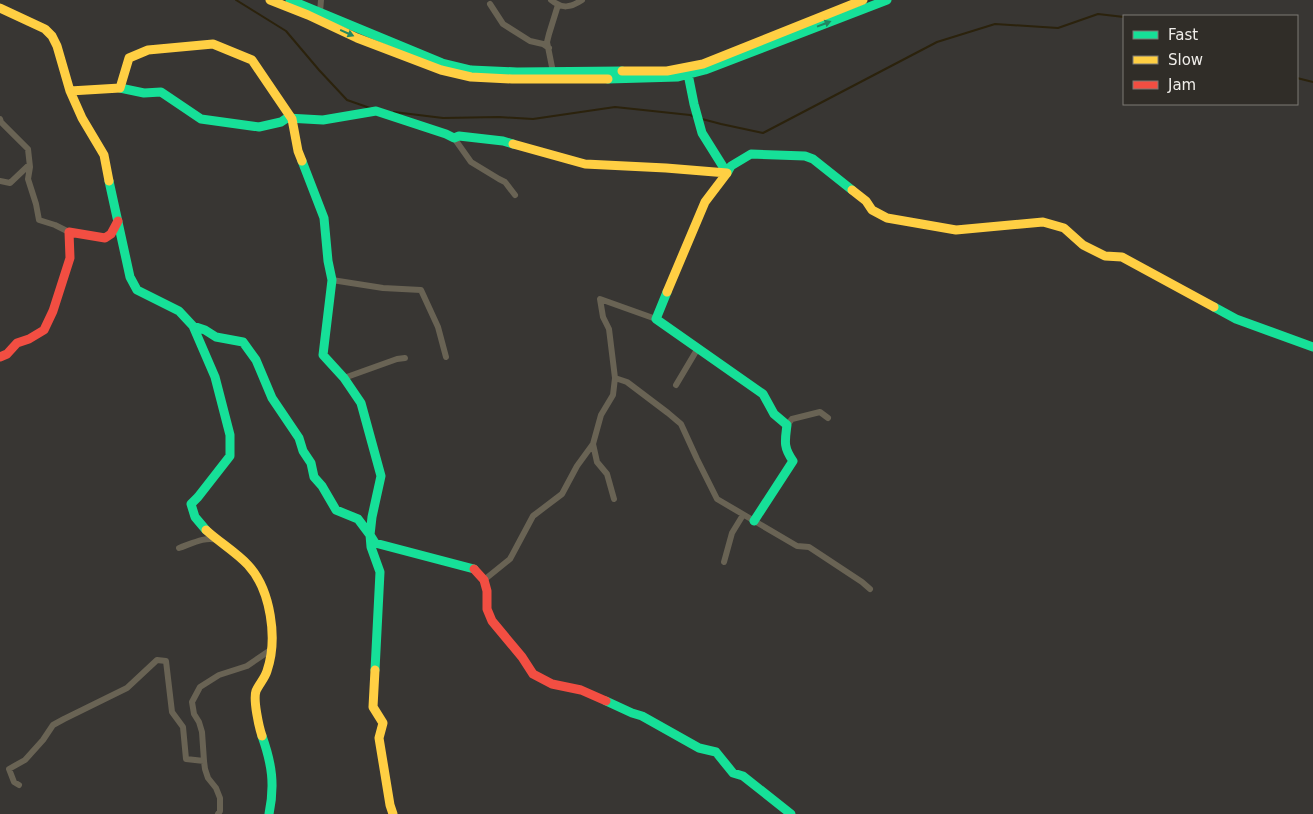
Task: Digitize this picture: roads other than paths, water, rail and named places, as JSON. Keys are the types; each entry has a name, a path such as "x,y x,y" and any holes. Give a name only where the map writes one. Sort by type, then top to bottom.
{"street":[{"path":"270,0 357,38 441,70 471,77 512,79 638,79 678,77 705,70 886,0"},
{"path":"290,0 442,63 470,70 517,72 667,71 703,64 863,0"},
{"path":"320,12 321,0"},
{"path":"551,0 558,5 566,6 576,4 582,0"},
{"path":"490,4 503,24 530,41 543,44 549,48"},
{"path":"552,72 547,42 558,5"},
{"path":"0,8 46,29 52,36 57,46 70,91 82,118 104,155 130,277 137,290 179,311 193,326 214,378 230,436 230,456 198,498 191,504 195,517 208,531 248,565 268,602 271,616 272,650 267,670 255,693 258,723 269,756 272,772 272,799 269,814"},
{"path":"120,88 129,58 148,50 213,44 252,60 292,119 298,151 324,218 328,261 332,280 323,355 344,378 361,403 381,476 370,535 371,547 380,572 373,707 383,723 379,738 393,814"},
{"path":"688,74 702,133 727,173"},
{"path":"70,91 120,88 144,93 161,92 201,119 259,127 281,122 287,118 323,120 376,110 454,138 471,162 499,180 506,182 515,195"},
{"path":"0,119 28,150 28,179 39,220 69,232 106,238 111,234 118,221"},
{"path":"454,138 459,136 503,140 585,164 727,173"},
{"path":"656,319 705,202 732,166 751,154 805,156 813,159 866,201 872,210 886,218 956,230 1043,222 1064,228 1083,245 1104,256 1122,256 1236,320 1313,347"},
{"path":"0,182 10,183 29,165"},
{"path":"0,357 7,354 17,343 29,339 44,330 53,311 70,258 69,232"},
{"path":"332,280 383,288 421,290 438,327 446,357"},
{"path":"484,580 510,559 533,516 562,494 577,466 593,444 601,415 612,395 615,378 608,329 603,317 600,299 656,319 763,394 774,414 787,425"},
{"path":"193,326 205,330 216,337 243,342 256,360 272,398 299,438 303,451 311,463 314,477 322,486 336,510 358,519 375,543 474,569 484,580 488,591 487,609 492,621 522,657 533,674 552,684 581,690 642,716 699,748 716,752 733,773 743,776 791,814"},
{"path":"676,385 698,348"},
{"path":"344,378 397,359 405,358"},
{"path":"615,378 627,382 681,424 717,499 797,546 808,547 870,589"},
{"path":"754,521 793,461 786,453 784,446 787,425 792,420 820,412 828,418"},
{"path":"593,444 598,462 607,474 614,500"},
{"path":"724,562 732,533 743,515"},
{"path":"179,548 206,539 214,538 221,541"},
{"path":"218,814 220,811 220,798 216,788 208,778 204,761 202,732 194,714 192,702 200,687 219,675 246,666 272,650"},
{"path":"19,785 14,782 9,769 25,760 43,740 53,725 127,688 158,660 166,661 172,712 182,727 186,759 204,761"}],"waterway":[{"path":"236,0 286,31 347,100 370,108"},
{"path":"702,119 763,133 937,42 995,24 1058,28 1098,14 1123,17"},
{"path":"1298,78 1313,82"},
{"path":"394,112 443,118 499,117 533,119 615,107 695,117"}]}
